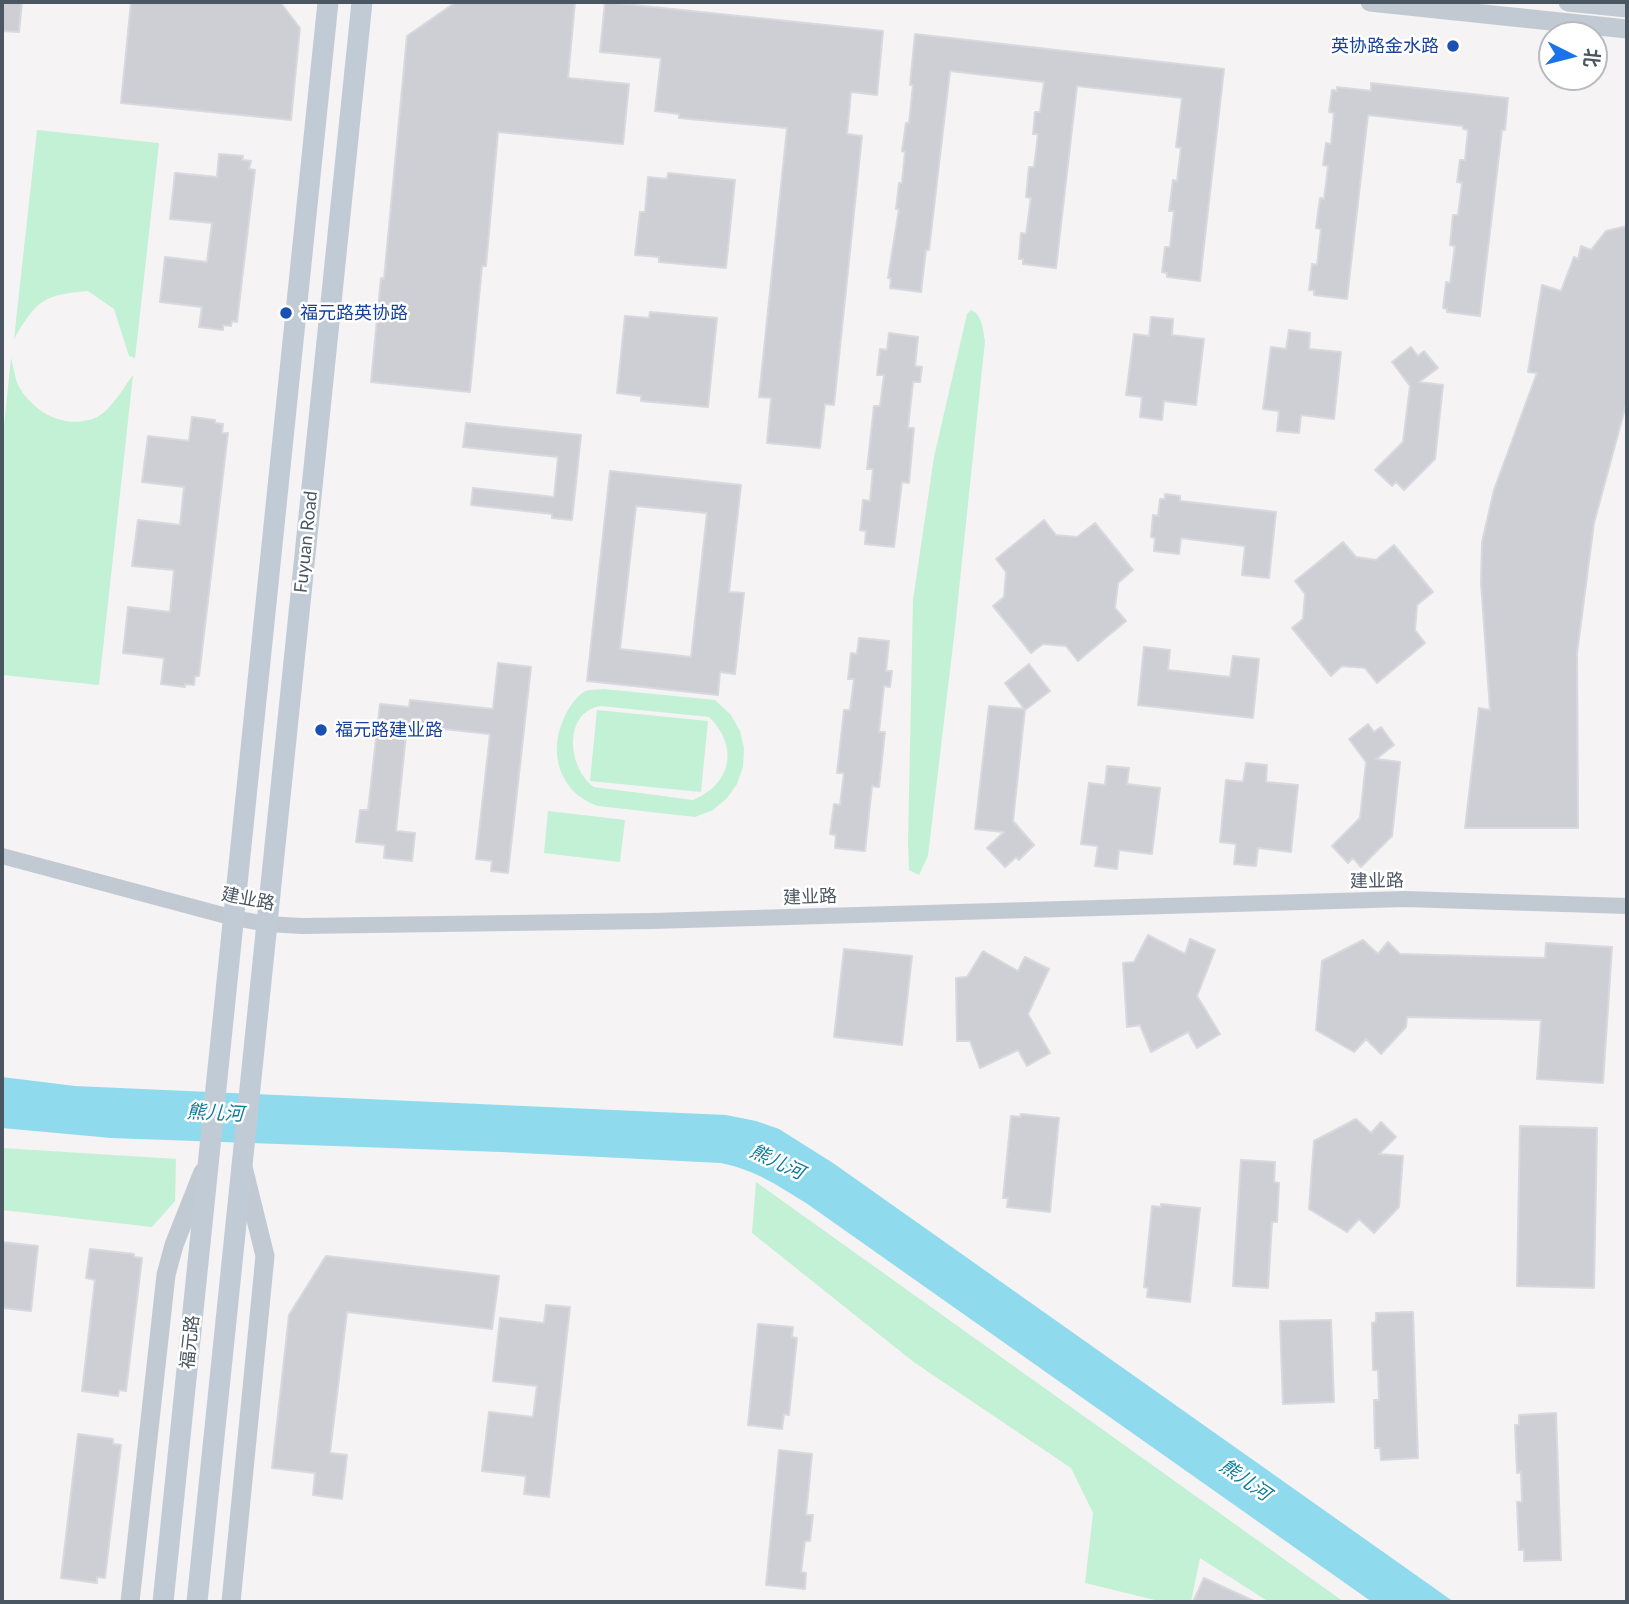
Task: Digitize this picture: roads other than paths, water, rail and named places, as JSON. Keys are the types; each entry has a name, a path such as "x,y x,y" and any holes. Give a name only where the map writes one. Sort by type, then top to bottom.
{"main road":[{"name":"Fuyuan Road","path":"218,1082 328,2"},
{"name":"Fuyuan Road","path":"251,1083 362,2"},
{"name":"福元路","path":"163,1602 218,1082"},
{"name":"福元路","path":"197,1602 251,1083"}],"street":[{"path":"1370,2 1627,29"},
{"path":"1568,2 1627,8"},
{"name":"建业路","path":"2,856 234,918 267,924 302,926 652,921 1405,899 1627,906"},
{"path":"130,1602 166,1275 174,1245 210,1151"},
{"path":"231,1602 265,1256 243,1157"}],"water":[{"name":"熊儿河","path":"2,1077 75,1086 726,1115 779,1129 833,1163 1454,1602 1372,1602 806,1203 745,1170 721,1163 111,1138 2,1128"}],"place":[{"name":"英协路金水路","path":"1453,46"},
{"name":"福元路英协路","path":"286,313"},
{"name":"福元路建业路","path":"321,730"}]}
